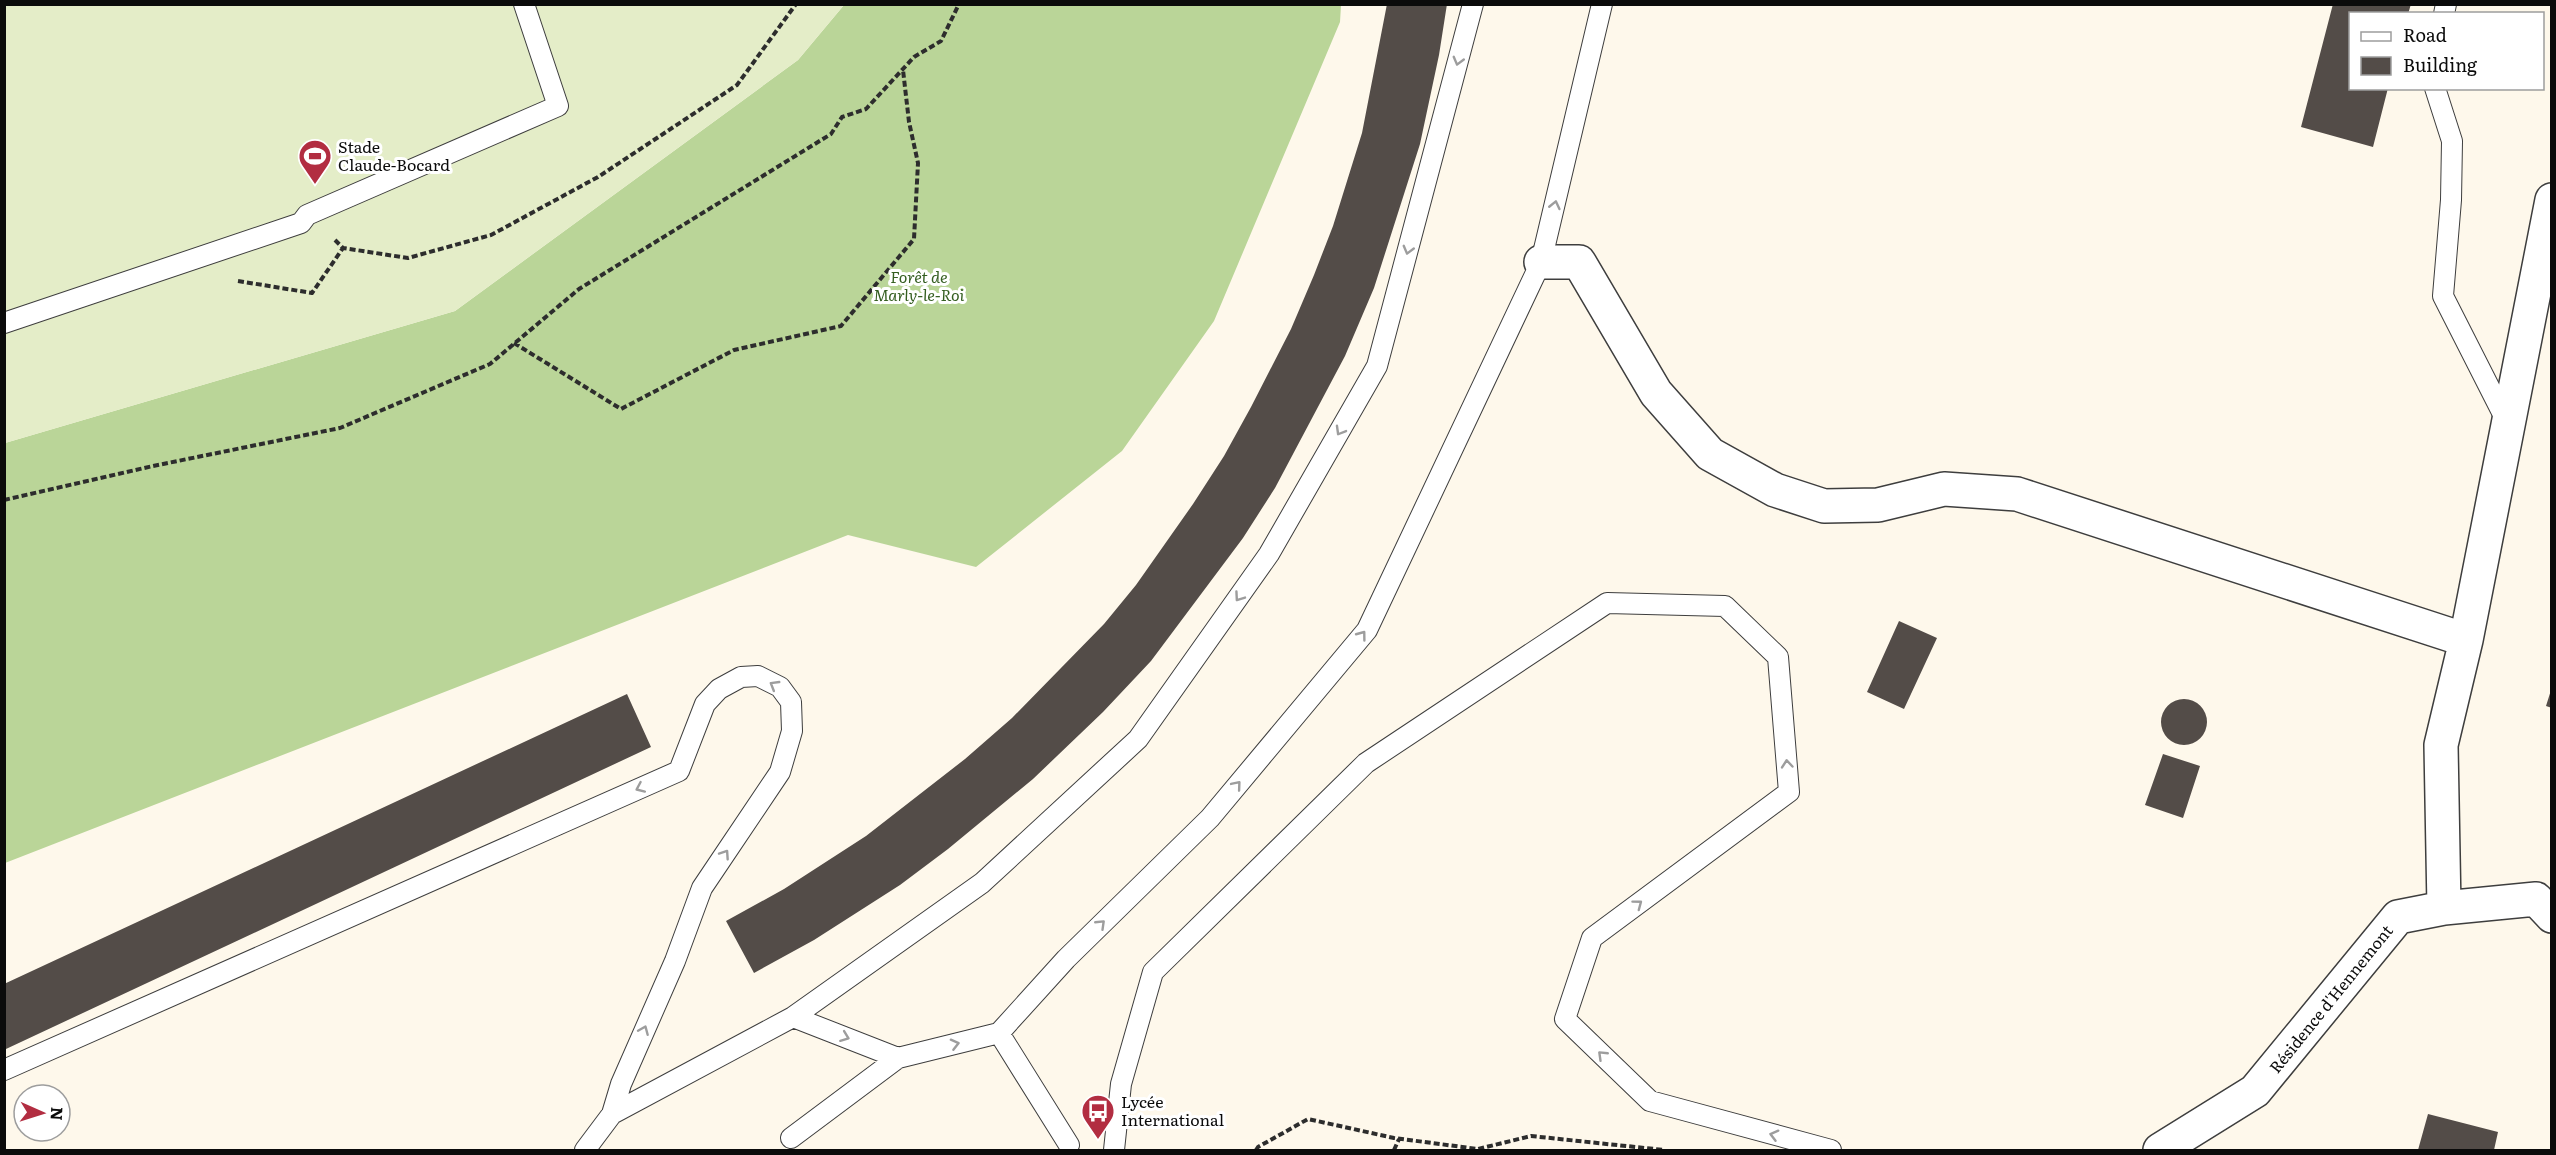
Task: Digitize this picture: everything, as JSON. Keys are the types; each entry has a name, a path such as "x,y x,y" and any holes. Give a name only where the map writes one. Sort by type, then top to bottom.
{"street":[{"path":"2444,908 2441,745 2466,640 2552,200"},
{"path":"1541,262 1579,262 1656,393 1710,454 1775,490 1824,506 1878,505 1944,489 2017,494 2466,640"},
{"name":"Résidence d'Hennemont","path":"2160,1150 2255,1091 2398,917 2444,908 2536,899 2552,916"}],"lane":[{"path":"4,324 301,223 307,215 558,106 524,4"},
{"path":"612,1114 793,1017 982,884 1138,739 1269,554 1377,366 1473,4"},
{"path":"791,1138 898,1058 999,1033 1065,959 1210,818 1367,630 1541,262 1602,4"},
{"path":"2435,90 2452,141 2451,200 2443,296 2508,424"},
{"path":"1114,1150 1121,1084 1153,972 1366,763 1607,603 1725,606 1778,657 1789,792 1592,938 1564,1019 1650,1101 1831,1150"},
{"path":"4,1070 679,771 705,704 719,689 741,677 758,676 780,687 790,702 792,731 780,772 702,888 675,961 621,1084 612,1114 585,1150"},
{"path":"793,1017 898,1058"},
{"path":"999,1033 1069,1145"}],"path":[{"path":"307,215 343,248 408,258 491,235 598,177 737,85 796,4"},
{"path":"4,500 153,465 340,428 490,364 579,288 831,134 842,117 866,109 914,57 941,41 959,4"},
{"path":"514,343 621,409 734,350 841,326 914,239 918,164 909,122 903,69"},
{"path":"1256,1150 1308,1119 1399,1139 1478,1149 1531,1136 1664,1150"},
{"path":"1394,1150 1399,1139"},
{"path":"1442,1144 1442,1150"}],"green space":[{"name":"Stade Claude-Bocard","path":"5,5 844,5 798,60 455,311 5,443"},
{"name":"Forêt de Marly-le-Roi","path":"844,5 1341,5 1340,22 1214,321 1122,451 976,567 848,535 5,863 5,443 455,311 798,60"}],"building":[{"path":"1387,4 1447,4 1439,55 1420,144 1374,288 1345,356 1275,488 1243,538 1151,661 1103,712 1033,779 900,885 814,940 754,973 726,921 784,889 866,836 965,759 1012,718 1104,624 1136,585 1193,504 1224,456 1251,407 1291,329 1314,275 1333,226 1362,133"},
{"path":"2333,4 2411,4 2409,12 2349,12 2349,90 2387,90 2373,147 2301,127"},
{"path":"1899,621 1937,638 1904,709 1867,692"},
{"path":"2552,687 2552,708 2546,706"},
{"path":"627,694 651,747 6,1049 4,984"},
{"path":"2184,699 2200,706 2207,722 2200,738 2184,745 2168,738 2161,722 2168,706"},
{"path":"2163,754 2200,766 2183,818 2145,805"},
{"path":"2428,1114 2498,1132 2494,1150 2418,1150"}],"place":[{"name":"Stade Claude-Bocard","path":"315,185"},
{"name":"Lycée International","path":"1098,1140"}]}
